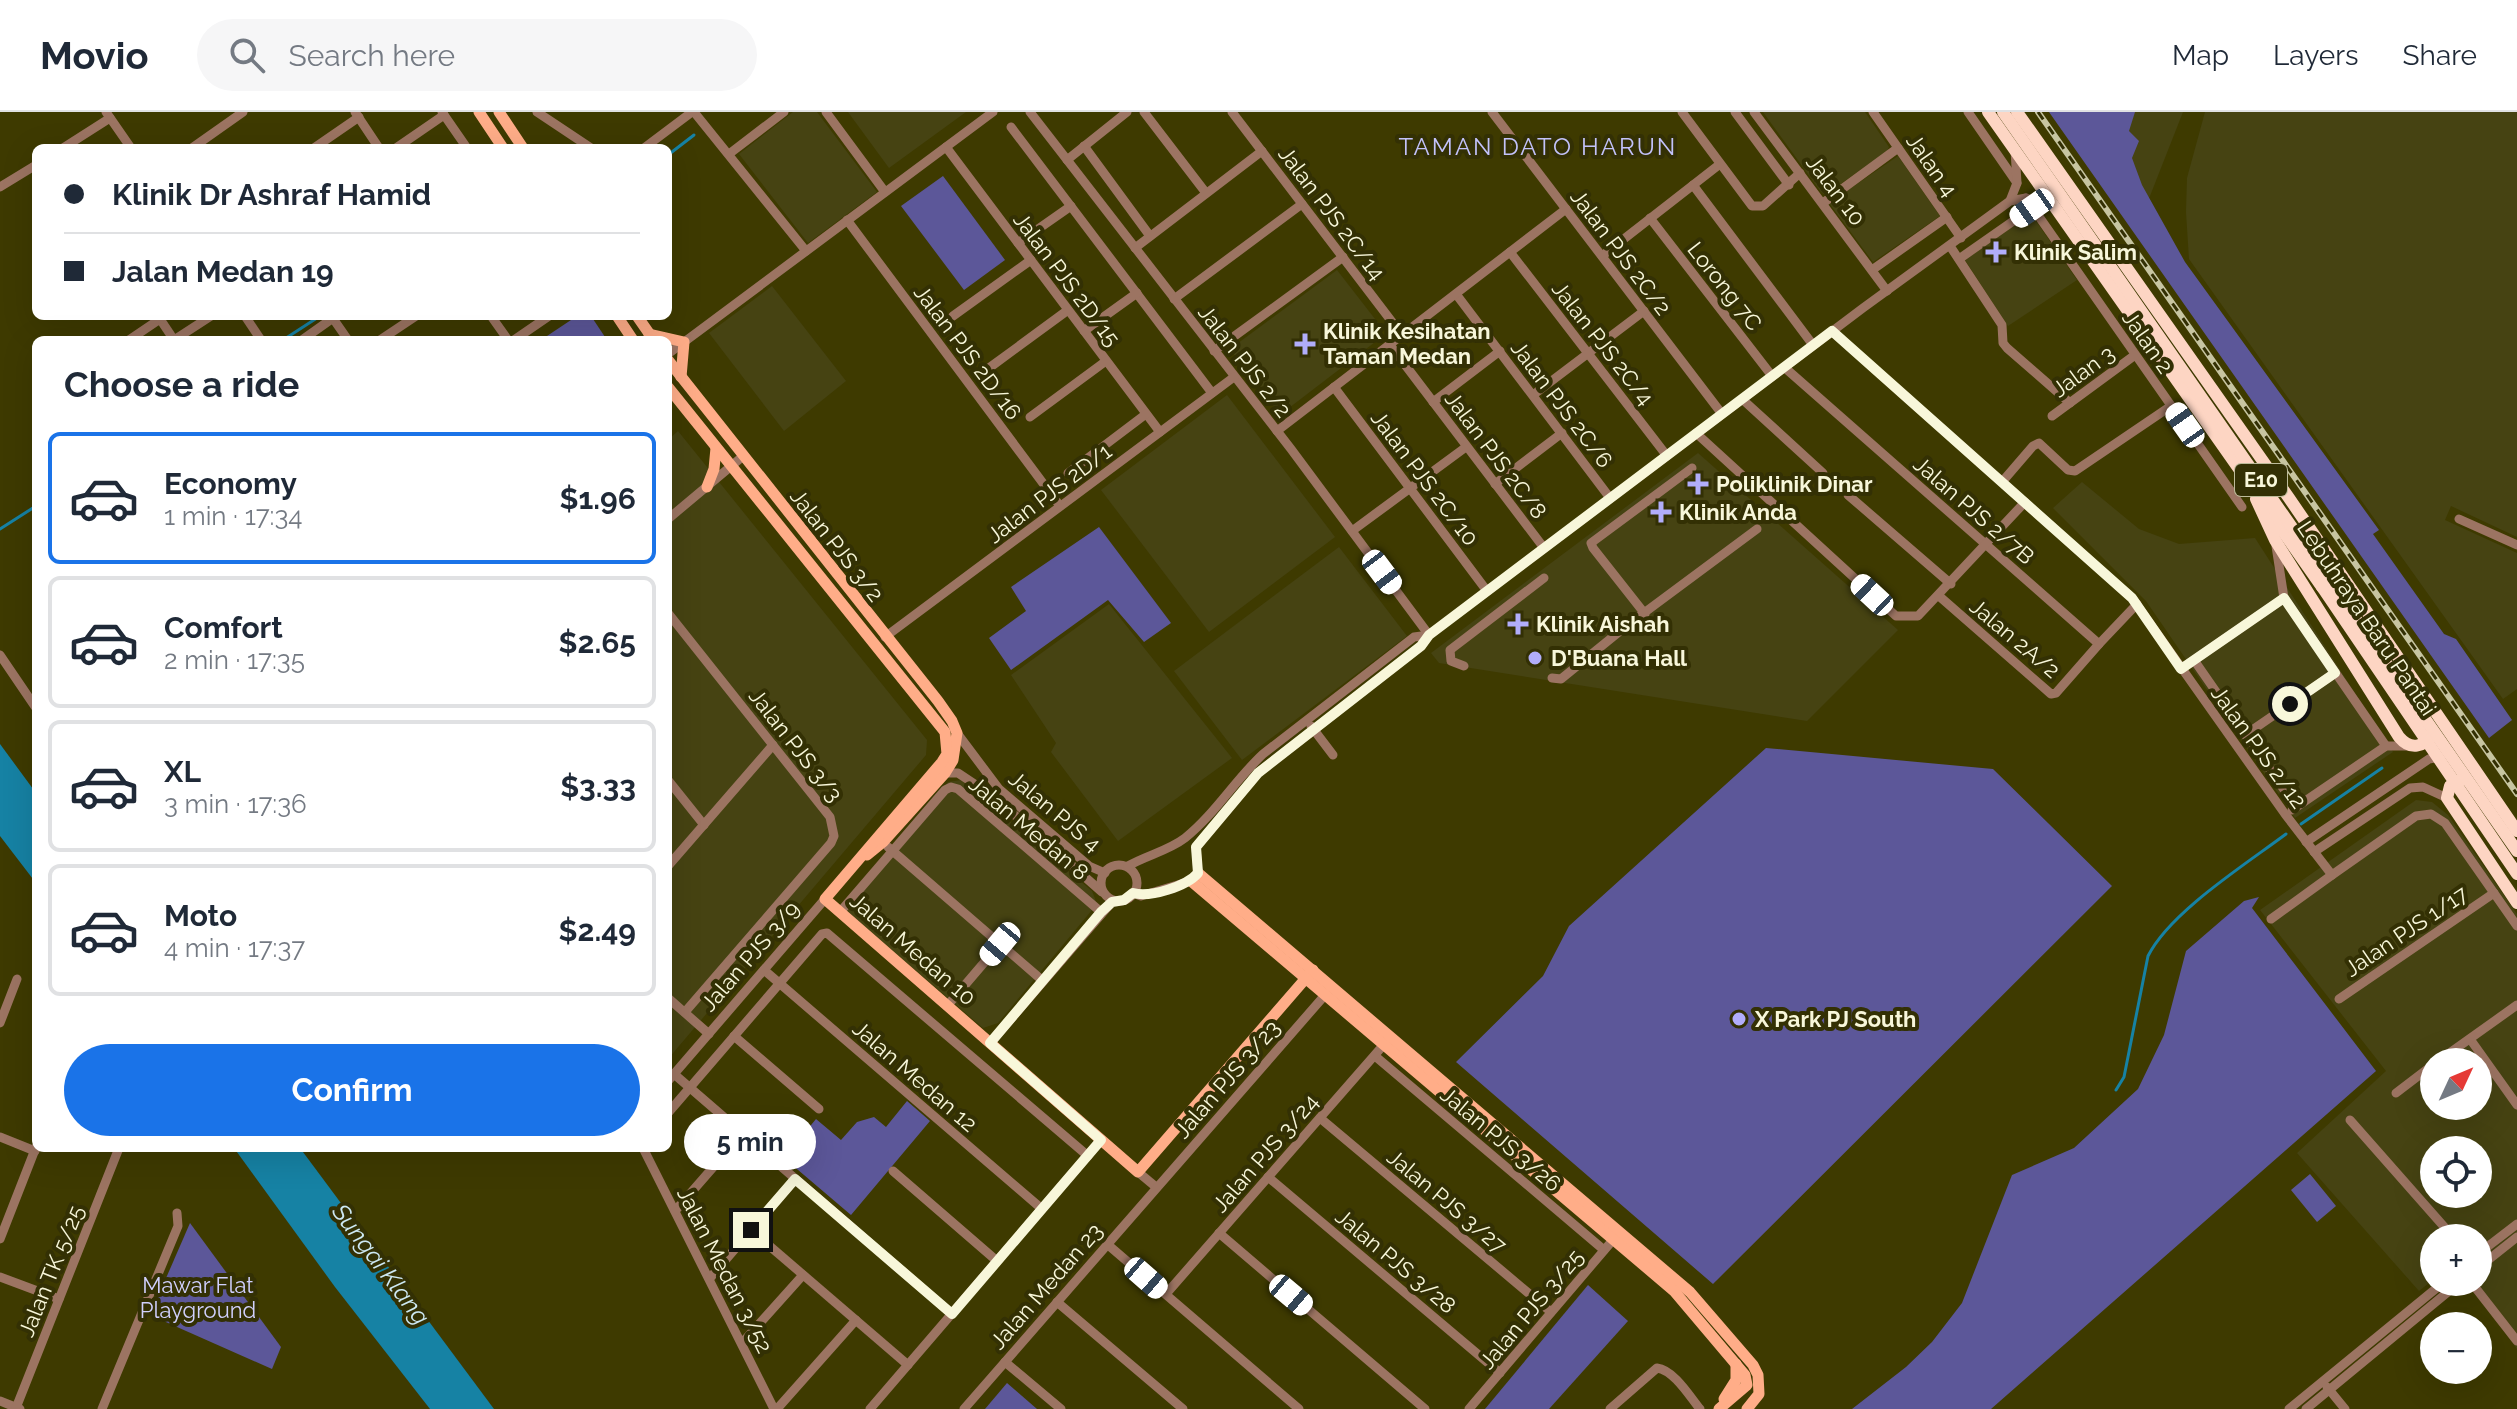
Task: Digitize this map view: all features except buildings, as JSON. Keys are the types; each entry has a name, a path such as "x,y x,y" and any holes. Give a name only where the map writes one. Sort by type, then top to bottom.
{"highway":[{"name":"Lebuhraya Baru Pantai","path":"1988,112 2252,486 2517,874"},
{"name":"Lebuhraya Baru Pantai","path":"2003,112 2517,851"},
{"path":"2017,112 2289,498 2517,831"},
{"path":"2252,486 2260,511 2275,540 2399,737 2409,746 2421,745 2433,736 2437,721 2433,708"},
{"path":"2488,789 2460,779 2450,786 2447,798 2517,903"}],"main road":[{"path":"479,112 500,144"},
{"path":"499,112 520,144"},
{"path":"500,144 502,127 512,131"},
{"path":"672,340 684,342 681,377"},
{"name":"Jalan PJS 3/2","path":"672,363 742,457 938,701 957,733"},
{"name":"Jalan PJS 3/2","path":"672,392 945,732 949,752"},
{"path":"707,487 714,469 716,448"},
{"path":"949,752 957,733"},
{"name":"Jalan PJS 3/9","path":"862,857 888,847 945,773 949,752"},
{"name":"Jalan PJS 3/9","path":"825,899 949,752"},
{"path":"1195,877 1616,1236 1674,1291 1735,1361 1745,1375 1747,1385"},
{"name":"Jalan Medan 10","path":"825,899 1138,1172"},
{"path":"1309,974 1325,995 1388,1040"},
{"path":"1138,1172 1309,974"},
{"path":"1616,1236 1690,1292 1753,1365 1760,1387 1759,1394 1747,1409"},
{"path":"1718,1409 1736,1380 1738,1371 1735,1361"},
{"path":"1718,1409 1747,1385 1760,1387"}],"street":[{"path":"198,144 243,112"},
{"path":"537,112 585,144"},
{"path":"649,144 693,112 806,251"},
{"path":"729,154 784,112"},
{"path":"826,112 885,192"},
{"path":"672,353 993,112"},
{"name":"Jalan PJS 2/2","path":"1030,112 1277,431 1429,635"},
{"path":"1067,160 1127,112"},
{"path":"1144,112 1206,193"},
{"name":"Jalan PJS 2C/14","path":"1232,112 1402,335"},
{"name":"Jalan PJS 2C/2","path":"1492,112 1722,414"},
{"path":"1682,112 1756,208 1769,202 1800,173"},
{"path":"1735,112 1789,185"},
{"name":"Jalan 10","path":"1754,112 1887,291"},
{"name":"Jalan 4","path":"1873,112 1961,238"},
{"path":"1968,112 2017,183"},
{"path":"402,144 443,114 464,144"},
{"path":"68,144 108,115 128,144"},
{"path":"319,144 357,115 376,144"},
{"path":"1011,127 1212,393"},
{"path":"1084,146 1150,236"},
{"name":"Jalan PJS 2D/15","path":"946,147 1160,432"},
{"path":"1823,203 1898,148"},
{"path":"2010,201 2017,183 2015,149"},
{"path":"1135,248 1262,151"},
{"path":"1602,256 1720,164"},
{"path":"0,187 32,167"},
{"path":"1693,185 1813,345"},
{"path":"1133,893 1141,896 1195,877 1196,847 1258,773 1421,646 1429,635 1813,345 2010,201 2026,198 2057,208"},
{"name":"Jalan 2","path":"2026,198 2242,507"},
{"path":"1174,299 1302,204"},
{"path":"1018,243 1071,206"},
{"path":"1959,259 2032,208"},
{"path":"1277,431 1566,209"},
{"path":"1872,270 1947,217"},
{"name":"Lorong 7C","path":"1650,218 1772,376"},
{"name":"Jalan PJS 2D/16","path":"847,220 1060,506"},
{"path":"1950,246 2002,325 2003,343 2070,403"},
{"name":"Jalan PJS 2C/4","path":"1510,252 1667,456"},
{"path":"1214,351 1343,257"},
{"path":"953,316 1031,260"},
{"path":"1084,331 1137,293"},
{"name":"Jalan PJS 2C/6","path":"1456,294 1610,498"},
{"path":"989,368 1068,310"},
{"path":"1533,395 1644,311"},
{"path":"134,336 156,320"},
{"path":"180,336 205,320"},
{"path":"307,336 328,320"},
{"path":"386,336 410,320"},
{"path":"520,336 543,320"},
{"name":"Jalan PJS 2/12","path":"1832,331 2137,604 2285,814 2332,875"},
{"name":"Jalan PJS 2C/8","path":"1390,345 1544,548"},
{"path":"1433,402 1500,351"},
{"name":"Jalan 3","path":"2052,416 2135,355"},
{"path":"1030,417 1106,361"},
{"name":"Jalan PJS 2/7B","path":"1784,367 2099,644"},
{"name":"Jalan PJS 2D/1","path":"885,637 1234,377"},
{"name":"Jalan PJS 2C/10","path":"1334,387 1487,591"},
{"path":"1742,399 1823,473"},
{"path":"2002,482 2039,443 2068,470 2075,471 2171,406"},
{"path":"1068,473 1146,414"},
{"path":"1495,484 1562,433"},
{"path":"1696,433 1894,615 1917,617 1987,546 2025,502"},
{"path":"1352,531 1466,447"},
{"path":"672,516 742,457"},
{"path":"1645,614 1591,543 1692,468"},
{"path":"1848,495 1951,584"},
{"path":"2459,519 2517,545"},
{"path":"1557,678 1757,529"},
{"path":"2275,540 2284,598 2386,746"},
{"path":"1464,666 1451,661 1448,656 1450,650 1544,578"},
{"name":"Jalan 2A/2","path":"1939,596 2051,694 2056,693 2099,644"},
{"path":"2181,669 2284,598"},
{"path":"2099,644 2137,604"},
{"name":"Jalan PJS 3/3","path":"672,618 830,817 834,836 685,1012"},
{"path":"1128,866 1187,836 1250,766 1414,637 1429,635"},
{"path":"0,655 32,702"},
{"path":"2194,660 2296,807"},
{"path":"2245,735 2335,673"},
{"path":"1307,720 1333,755"},
{"name":"Jalan PJS 4","path":"957,733 999,789 1089,866 1105,873"},
{"path":"672,861 773,745"},
{"path":"2285,814 2386,746 2409,746"},
{"path":"2306,842 2429,759 2454,758 2488,789"},
{"name":"Jalan PJS 4","path":"945,773 958,773 994,797 1102,892"},
{"path":"672,785 704,825"},
{"name":"Jalan Medan 8","path":"840,912 888,847 945,790 955,787 1101,912"},
{"path":"2314,852 2410,788 2423,787 2447,798"},
{"path":"2271,919 2416,816 2431,814 2445,823 2517,926"},
{"path":"888,847 1043,981"},
{"path":"990,1043 1101,912 1112,902 1124,900 1133,893 1138,876 1128,866 1120,865 1105,873 1101,880 1102,892 1112,902"},
{"name":"Jalan PJS 1/17","path":"2339,999 2494,893"},
{"name":"Jalan PJS 3/9","path":"672,1076 825,899"},
{"path":"672,1108 822,934 830,934 1088,1156"},
{"path":"947,1006 1000,944"},
{"name":"Jalan Medan 12","path":"764,970 1042,1209"},
{"path":"0,1023 17,979"},
{"name":"Jalan PJS 3/23","path":"1156,1187 1325,995"},
{"path":"672,1001 709,1034"},
{"path":"2457,1048 2517,1005"},
{"path":"734,1036 819,1109"},
{"path":"2470,1039 2517,1105"},
{"name":"Jalan PJS 3/24","path":"1166,1294 1388,1040"},
{"name":"Jalan PJS 3/26","path":"1375,1056 1604,1250"},
{"path":"2396,1093 2420,1075"},
{"path":"672,1078 690,1088 952,1314"},
{"name":"Jalan PJS 3/27","path":"1320,1118 1551,1312"},
{"path":"2350,1120 2442,1224"},
{"path":"675,1211 743,1133"},
{"path":"0,1137 32,1148"},
{"path":"870,1409 1101,1140"},
{"path":"0,1239 2,1226 34,1152"},
{"name":"Jalan TK 5/25","path":"18,1408 117,1152"},
{"name":"Jalan Medan 3/52","path":"645,1152 775,1409"},
{"path":"893,1171 997,1261"},
{"name":"Jalan Medan 10","path":"1138,1172 1156,1187"},
{"name":"Jalan PJS 3/28","path":"1268,1177 1500,1373"},
{"path":"710,1278 795,1179"},
{"name":"Jalan Medan 23","path":"964,1409 1156,1187"},
{"path":"102,1409 178,1226 177,1213"},
{"path":"2492,1243 2517,1224"},
{"path":"751,1230 908,1365"},
{"path":"1219,1233 1425,1409"},
{"name":"Jalan PJS 3/25","path":"1469,1409 1616,1236"},
{"path":"2492,1256 2517,1237"},
{"path":"1107,1244 1299,1409"},
{"path":"742,1343 803,1275"},
{"path":"0,1277 59,1299"},
{"path":"2306,1409 2326,1385 2428,1296"},
{"path":"2289,1409 2326,1385 2442,1296"},
{"path":"2482,1296 2517,1341"},
{"path":"1057,1302 1183,1409"},
{"path":"775,1409 856,1320"},
{"path":"1005,1362 1061,1409"},
{"path":"1612,1409 1657,1368 1670,1374 1700,1409"},
{"path":"2326,1385 2340,1407"},
{"path":"0,1401 18,1408"}],"shaded area":[{"path":"793,112 817,112 877,192 808,243 739,154"},
{"path":"848,112 966,112 889,168"},
{"path":"1763,112 1865,112 1889,147 1825,195"},
{"path":"2086,112 2183,112 2148,201"},
{"path":"2205,112 2517,112 2517,537 2451,506 2445,520 2517,553 2517,689 2503,699 2189,259 2187,178"},
{"path":"1898,156 1940,216 1873,262 1829,203"},
{"path":"2031,214 2077,280 2008,326 1965,260"},
{"name":"Klinik Kesihatan Taman Medan","path":"1337,270 1382,328 1379,339 1285,411 1276,409 1230,349"},
{"path":"772,286 846,381 784,431 709,333"},
{"path":"1227,395 1335,537 1209,632 1101,490"},
{"path":"678,431 927,740 926,755 672,1054 672,436"},
{"path":"1698,453 1898,630 1807,721 1439,663 1431,653"},
{"path":"2082,482 2139,529 2179,544 2255,538 2393,752 2295,818 2146,601 2053,508"},
{"path":"1339,547 1407,636 1242,760 1174,671"},
{"path":"1109,604 1232,758 1118,841 1051,752 1056,743 1011,675"},
{"path":"961,780 1092,891 1097,904 998,1023 983,1028 846,911 844,903 948,782"},
{"path":"2416,800 2432,802 2448,815 2517,914 2517,1349 2477,1296 2492,1296 2492,1224 2420,1224 2419,1291 2297,1153 2386,1071 2260,910"}],"green space":[{"path":"2049,112 2135,112 2129,131 2139,141 2132,158 2142,185 2185,262 2379,530 2373,534 2444,634 2456,639 2512,720 2489,738"},
{"path":"943,176 1005,260 964,290 901,206"},
{"path":"571,320 594,320 604,336 547,336"},
{"path":"1099,527 1171,623 1144,642 1108,600 1011,670 989,638 1026,611 1011,587"},
{"name":"X Park PJ South","path":"1766,748 1993,769 2112,886 1713,1284 1456,1062 1543,976 1569,926"},
{"path":"2259,897 2252,908 2376,1071 1991,1409 1852,1409 1906,1367 1932,1342 1962,1303 2012,1175 2074,1148 2138,1089 2164,1035 2186,951 2244,901"},
{"path":"907,1101 930,1121 851,1215 784,1158 816,1119 841,1140 857,1122 874,1117 886,1127"},
{"path":"2310,1174 2336,1206 2317,1222 2291,1190"},
{"name":"Mawar Flat Playground","path":"190,1223 281,1347 272,1369 150,1315"},
{"path":"1588,1285 1628,1321 1549,1409 1485,1409"},
{"path":"1007,1383 1037,1409 985,1409"}],"water":[{"path":"0,744 32,788 32,878 0,836"},
{"name":"Sungai Klang","path":"237,1152 303,1152 494,1409 430,1409 335,1287"}],"waterway":[{"path":"672,152 694,135"},
{"path":"289,336 314,320"},
{"path":"0,529 32,509"},
{"path":"2301,824 2382,768"},
{"path":"2116,1090 2124,1077 2148,956 2159,939 2210,890 2286,834"}],"railway":[{"path":"2038,112 2517,794"}],"place":[{"name":"Klinik Salim","path":"1996,252"},
{"name":"Klinik Kesihatan Taman Medan","path":"1305,344"},
{"name":"Poliklinik Dinar","path":"1698,484"},
{"name":"Klinik Anda","path":"1661,512"},
{"name":"Klinik Aishah","path":"1518,624"},
{"name":"D'Buana Hall","path":"1535,658"},
{"name":"X Park PJ South","path":"1739,1019"}],"district":[{"name":"TAMAN DATO HARUN","path":"1538,146"}],"route":[{"path":"751,1230 795,1179 952,1314 1101,1140 990,1043 1101,912 1112,902 1124,900 1133,893 1141,896 1191,881 1198,873 1196,847 1258,773 1421,646 1429,635 1832,331 2132,598 2181,669 2284,598 2335,673 2290,704"}]}
